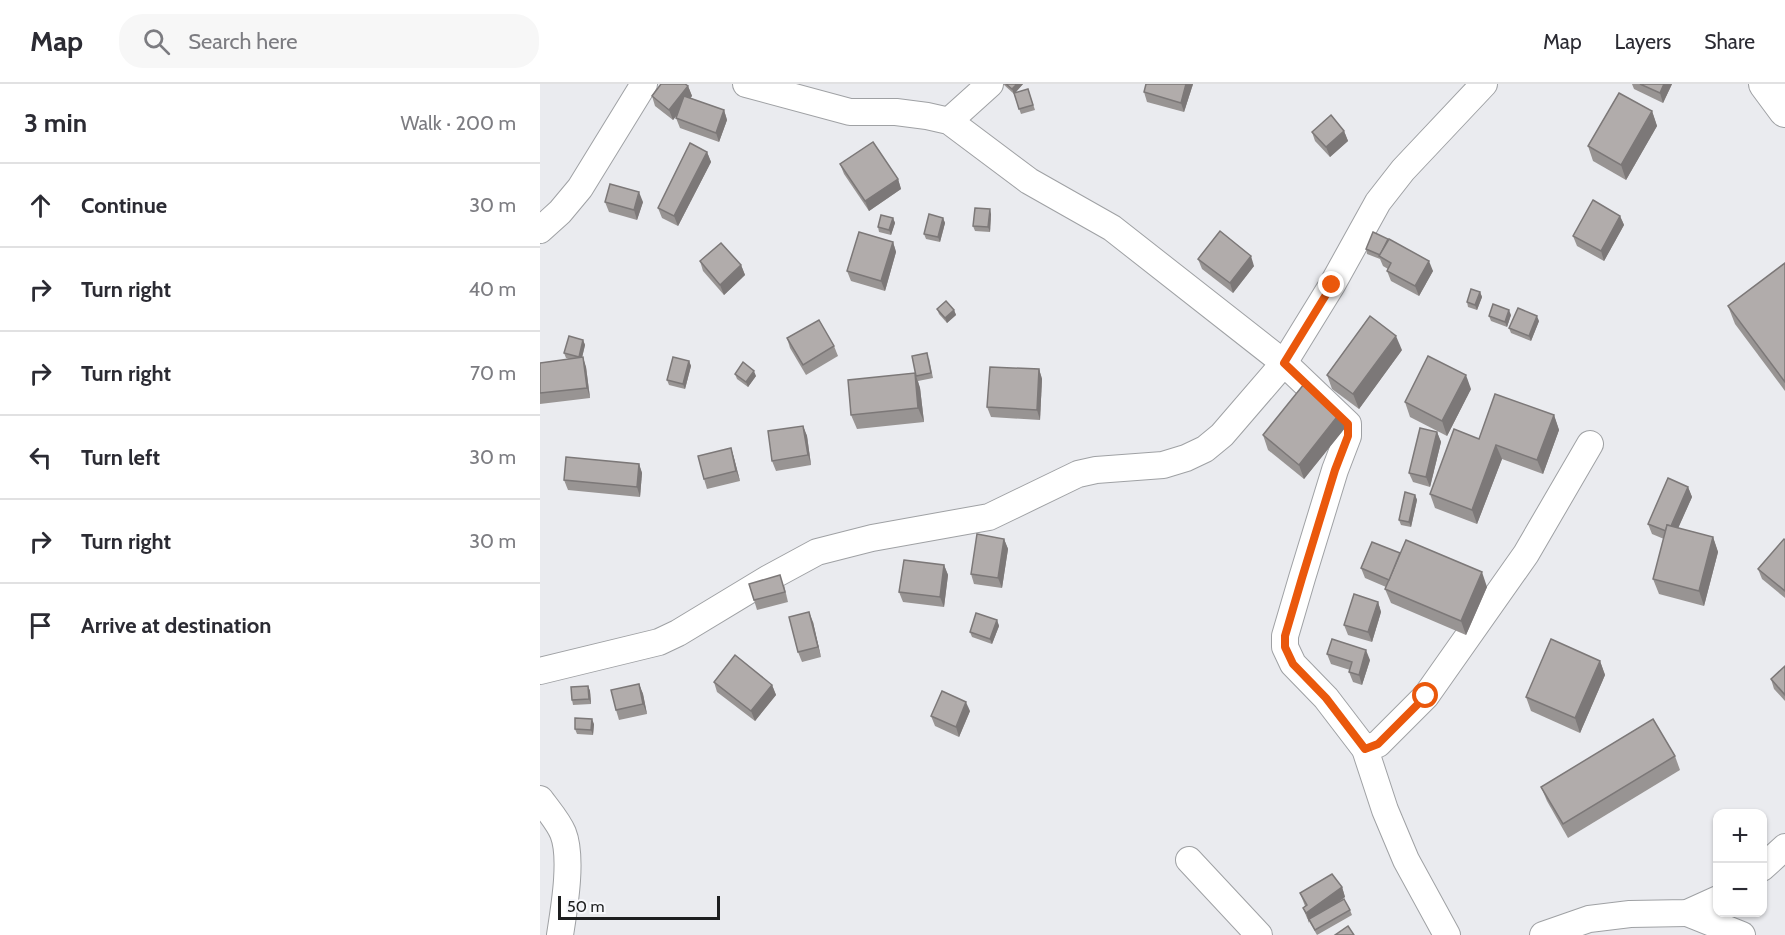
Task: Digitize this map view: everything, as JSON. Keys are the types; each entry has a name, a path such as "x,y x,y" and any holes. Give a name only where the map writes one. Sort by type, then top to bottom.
{"street":[{"path":"540,230 560,212 580,188 644,84"},
{"path":"746,84 850,112 896,112 949,121 1029,182 1112,228 1284,363 1348,424 1348,436 1335,470 1302,578 1285,636 1285,647 1293,664 1326,698 1365,749 1385,810 1406,860 1447,935"},
{"path":"949,121 990,84"},
{"path":"540,671 659,642 818,552 872,538 989,517 1078,474 1096,470 1163,465 1205,449 1222,435 1284,363 1332,285 1378,202 1403,170 1484,84"},
{"path":"1765,84 1785,111"},
{"path":"1365,749 1378,744 1426,696 1526,554 1590,444"},
{"path":"540,799 561,828 567,848 567,871 560,935"},
{"path":"1767,863 1785,847"},
{"path":"1189,860 1259,935"},
{"path":"1688,913 1713,901"},
{"path":"1543,935 1589,919 1630,914 1688,913 1742,935"}],"building":[{"path":"661,84 688,86 669,110 652,96"},
{"path":"1006,84 1017,84 1012,89"},
{"path":"1146,84 1186,84 1181,103 1144,92"},
{"path":"1640,84 1664,84 1660,93"},
{"path":"1028,89 1033,105 1019,109 1014,93"},
{"path":"1619,93 1652,111 1621,165 1588,146"},
{"path":"684,96 724,110 716,133 676,118"},
{"path":"1331,115 1344,131 1326,147 1312,132"},
{"path":"873,142 898,179 865,201 840,164"},
{"path":"690,143 707,152 674,216 658,208"},
{"path":"610,184 639,192 634,210 605,202"},
{"path":"1593,200 1620,216 1601,251 1573,236"},
{"path":"975,208 990,209 988,227 973,226"},
{"path":"929,214 943,218 938,237 924,234"},
{"path":"881,215 893,218 889,230 878,227"},
{"path":"1220,231 1251,256 1230,283 1198,259"},
{"path":"859,232 893,242 881,281 847,271"},
{"path":"1373,232 1388,239 1380,255 1366,249"},
{"path":"1389,239 1429,261 1415,286 1387,271 1391,263 1379,256"},
{"path":"721,243 741,265 720,285 700,261"},
{"path":"1785,263 1785,382 1728,306"},
{"path":"1471,289 1480,292 1475,305 1467,302"},
{"path":"946,301 954,310 945,318 937,309"},
{"path":"1493,304 1509,310 1505,322 1489,316"},
{"path":"1518,308 1537,316 1529,336 1509,328"},
{"path":"1370,316 1396,336 1353,394 1327,375"},
{"path":"819,320 834,346 803,365 787,338"},
{"path":"569,336 583,340 579,357 564,353"},
{"path":"927,353 931,373 916,376 912,356"},
{"path":"1428,356 1466,375 1442,421 1405,402"},
{"path":"583,357 587,388 540,393 540,363"},
{"path":"673,357 689,361 683,384 667,380"},
{"path":"743,362 754,371 746,382 735,374"},
{"path":"990,367 1039,369 1037,410 987,407"},
{"path":"915,373 918,408 851,415 848,380"},
{"path":"1304,384 1340,413 1299,465 1263,435"},
{"path":"1495,394 1554,415 1537,460 1496,445 1472,510 1430,494 1454,429 1479,439"},
{"path":"803,426 808,455 772,461 768,431"},
{"path":"1420,428 1437,432 1426,477 1409,473"},
{"path":"731,448 736,471 704,479 698,456"},
{"path":"566,457 639,464 637,487 564,480"},
{"path":"1668,478 1688,487 1671,526 1667,525 1666,531 1648,524"},
{"path":"1405,492 1415,495 1409,522 1399,520"},
{"path":"1667,525 1713,537 1699,591 1653,579"},
{"path":"977,534 1004,539 998,578 971,574"},
{"path":"1406,540 1482,572 1461,621 1385,589"},
{"path":"1785,540 1785,591 1758,569"},
{"path":"1372,542 1400,553 1389,580 1361,568"},
{"path":"904,560 944,565 940,597 899,592"},
{"path":"780,575 785,592 754,600 749,584"},
{"path":"1354,594 1378,602 1368,632 1344,625"},
{"path":"809,612 818,647 798,652 789,617"},
{"path":"976,613 997,620 990,639 970,632"},
{"path":"1332,639 1366,650 1359,675 1349,672 1352,662 1327,654"},
{"path":"1551,639 1600,661 1575,718 1526,697"},
{"path":"735,655 772,685 751,711 714,682"},
{"path":"1785,666 1785,695 1771,679"},
{"path":"639,684 643,704 616,710 611,690"},
{"path":"588,686 589,699 572,700 571,687"},
{"path":"942,691 966,702 956,727 931,716"},
{"path":"575,718 592,719 591,730 575,729"},
{"path":"1653,719 1675,756 1563,824 1541,787"},
{"path":"1332,874 1342,887 1306,913 1303,908 1307,905 1300,893"},
{"path":"1344,899 1350,910 1315,930 1309,919"},
{"path":"1348,926 1354,935 1335,935"}],"route":[{"path":"1332,285 1284,363 1348,424 1348,436 1335,470 1302,578 1285,636 1285,647 1293,664 1326,698 1365,749 1378,744 1426,696"}]}
